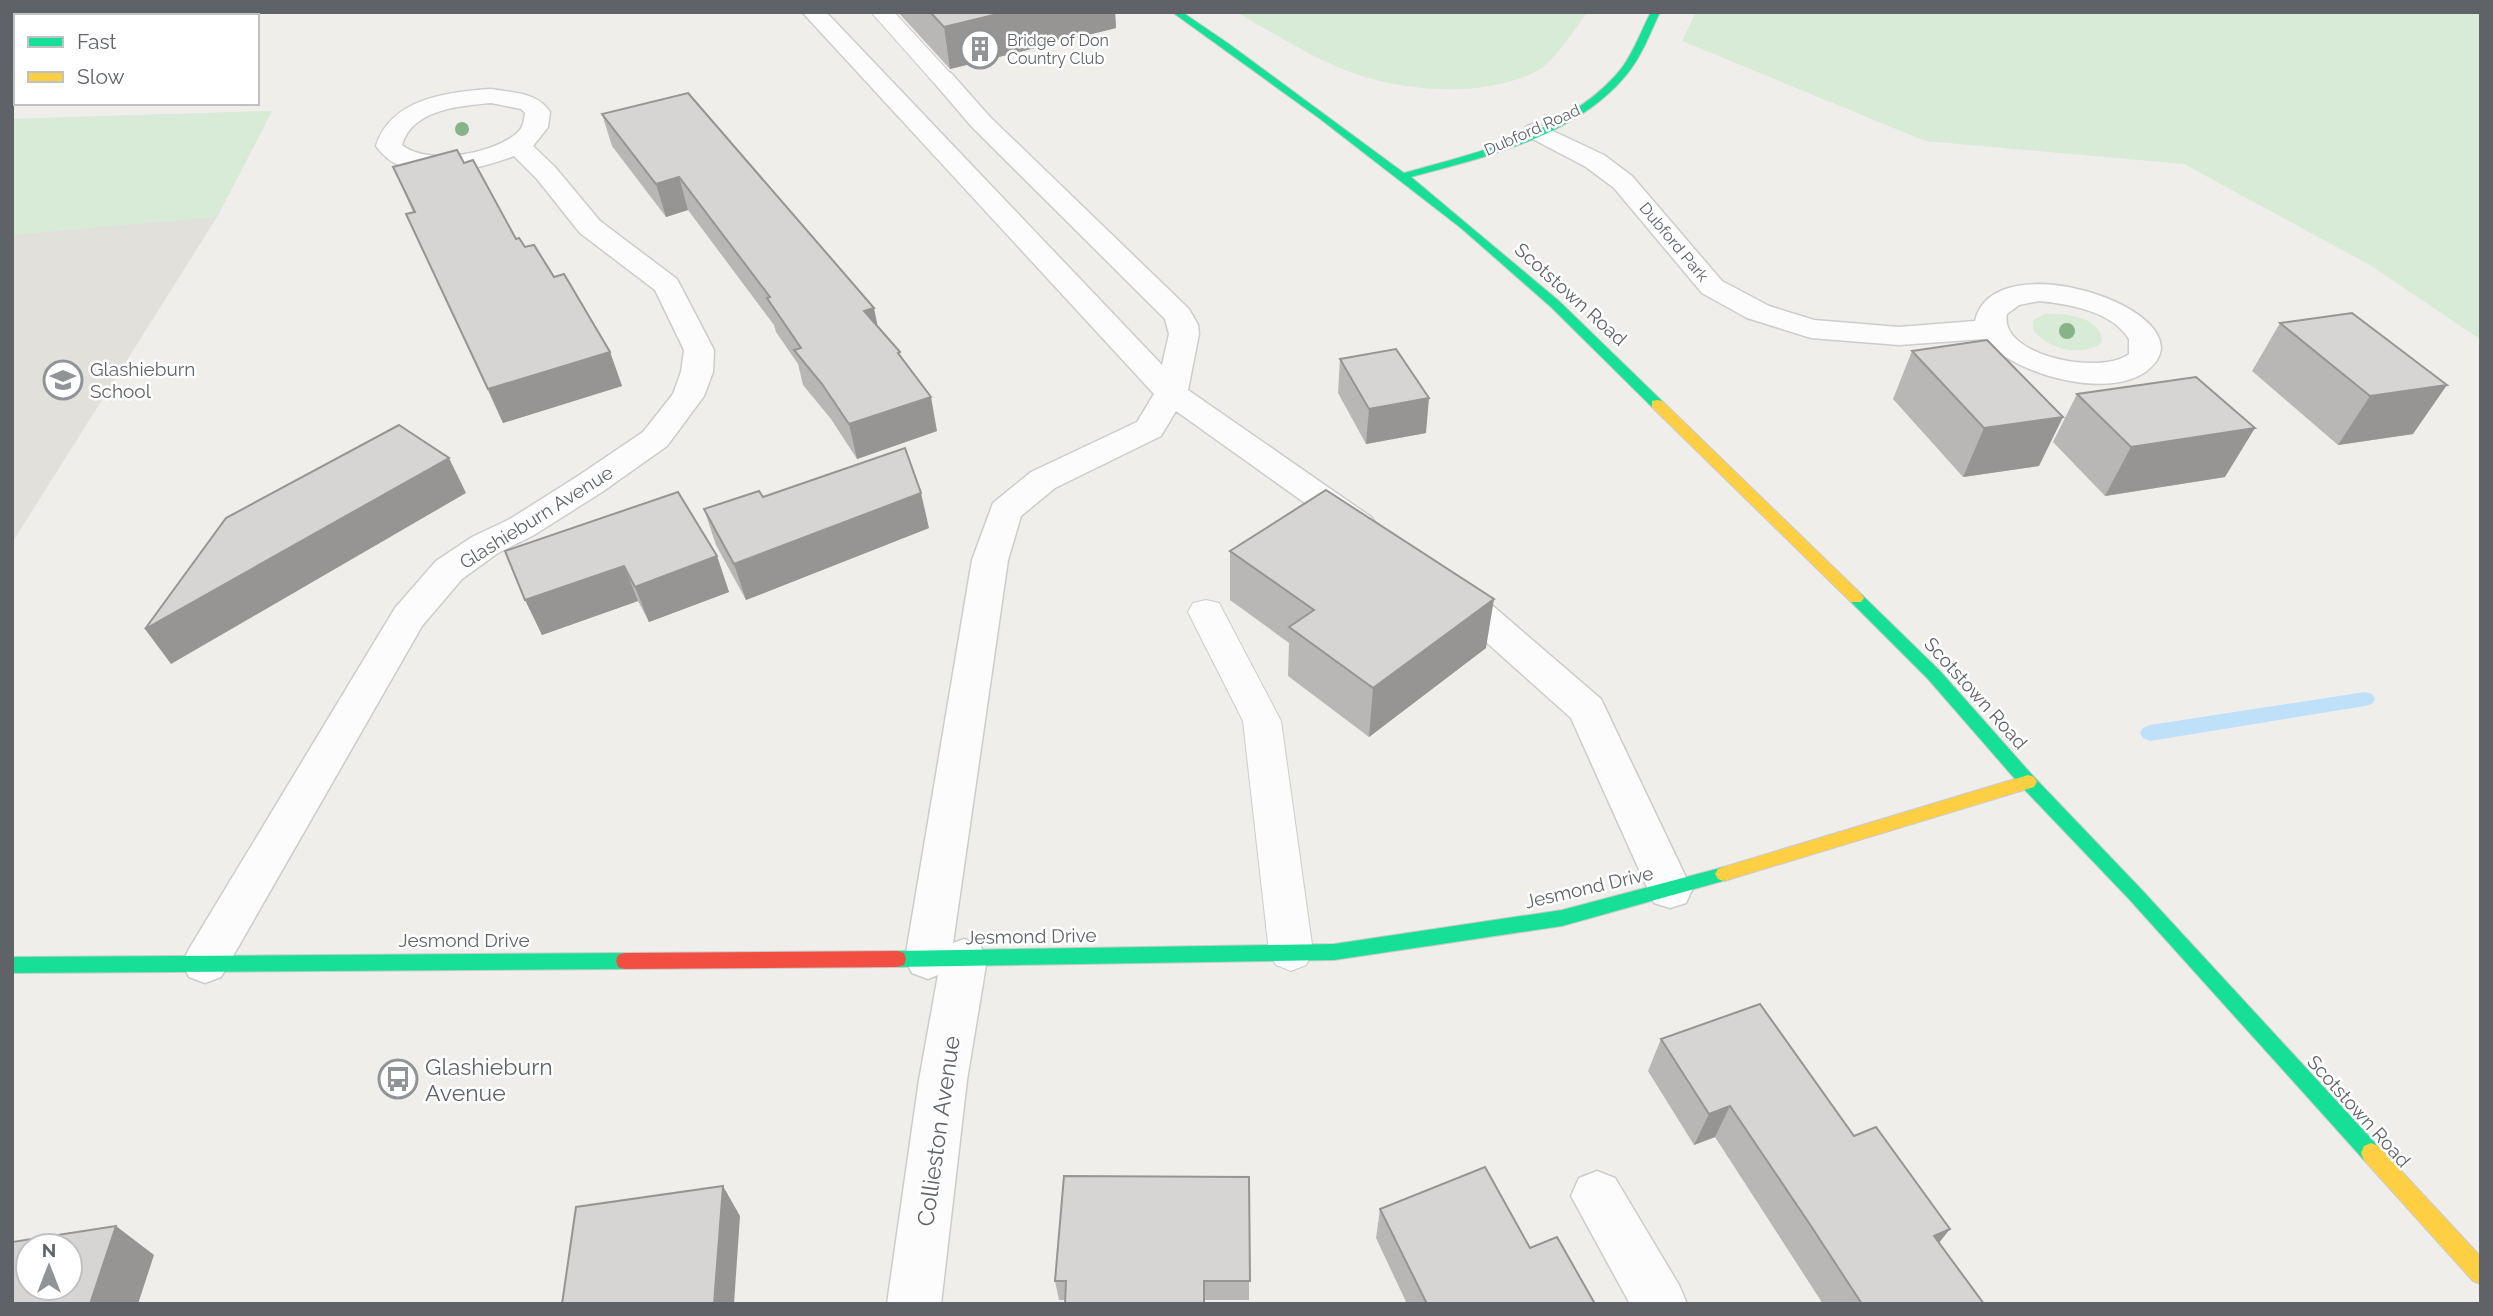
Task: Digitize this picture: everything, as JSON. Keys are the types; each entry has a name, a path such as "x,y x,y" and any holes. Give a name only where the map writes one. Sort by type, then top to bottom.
{"street":[{"path":"813,12 1171,393 1387,545"},
{"name":"Scotstown Road","path":"1176,12 1257,67 1404,176 1555,304 1584,332 1934,675 2028,782 2135,894 2481,1273"},
{"name":"Dubford Road","path":"1404,176 1452,163 1536,131 1593,103 1622,74 1656,12"},
{"name":"Collieston Avenue","path":"914,1304 943,1080 946,958 990,560 1005,511 1043,480 1149,429 1171,393 1184,334 1178,315 981,122 942,78"},
{"path":"491,96 529,103 538,112 540,122 532,134 517,145 467,162 440,164 416,162 398,156 389,146 390,135 400,123 417,112 441,103 491,96"},
{"name":"Dubford Park","path":"1536,131 1595,161 1623,182 1712,287 1758,312 1811,328 1899,336 1993,329"},
{"name":"Glashieburn Avenue","path":"205,963 408,617 449,570 485,545 522,527 590,484 656,439 688,396 697,372 699,350 667,285 590,227 546,173 517,145"},
{"path":"1421,569 1455,593 1587,709 1670,890"},
{"name":"Jesmond Drive","path":"12,965 946,958 1334,952 1562,918 1670,890 2028,782"},
{"path":"1597,1196 1660,1304"}],"lane":[{"path":"882,12 942,78"},
{"path":"1206,612 1262,721 1291,952"}],"shaded area":[{"name":"Glashieburn School","path":"272,111 217,217 12,543 12,119"}],"green space":[{"path":"1236,12 1587,12 1556,54 1535,72 1513,81 1488,86 1438,89 1386,83 1340,68 1300,49"},
{"path":"1696,12 2481,12 2481,340 2370,265 2184,164 1925,141 1682,41"},
{"path":"272,111 217,217 12,235 12,119"},
{"path":"2045,314 2061,314 2088,321 2100,333 2102,341 2099,345 2082,350 2055,346 2039,337 2033,330 2033,320"}],"building":[{"path":"930,12 1006,12 944,27"},
{"path":"688,93 874,308 864,311 900,352 898,353 931,397 849,424 822,384 794,350 801,348 767,298 770,297 679,177 656,184 602,114"},
{"path":"457,150 464,163 473,160 516,239 519,238 525,247 534,245 554,277 564,274 610,352 488,389 406,214 415,212 393,167"},
{"path":"2352,313 2447,385 2370,396 2280,323"},
{"path":"1987,340 2063,417 1984,428 1912,351"},
{"path":"1396,349 1429,398 1369,409 1340,359"},
{"path":"2196,377 2255,428 2131,447 2077,394"},
{"path":"399,425 449,458 145,629 226,518"},
{"path":"905,448 921,493 734,564 704,509 759,491 763,497"},
{"path":"1326,490 1494,599 1373,688 1289,627 1314,610 1230,551"},
{"path":"678,492 717,556 635,587 624,566 525,600 505,551"},
{"path":"1760,1004 1854,1136 1876,1127 1950,1229 1934,1236 1984,1304 1862,1304 1730,1106 1709,1114 1661,1039"},
{"path":"1485,1167 1530,1248 1557,1237 1595,1304 1427,1304 1380,1209"},
{"path":"1064,1176 1249,1177 1250,1281 1204,1281 1204,1304 1065,1304 1066,1281 1055,1281"},
{"path":"723,1186 714,1304 562,1304 576,1207"},
{"path":"116,1226 90,1304 12,1304 12,1242 14,1302 84,1302 84,1232 77,1232"}],"waterway":[{"path":"2150,733 2365,699"}],"traffic: fast":[{"path":"1176,12 1323,116 1465,226 1581,328 1657,404"},
{"path":"1404,176 1521,140 1578,112 1622,74 1656,12"},
{"path":"1856,598 1934,675 2028,782 2135,894 2371,1153"},
{"path":"897,959 1334,952 1562,918 1724,874"},
{"path":"12,965 625,961"}],"traffic: slow":[{"path":"1657,404 1856,598"},
{"path":"1724,874 2028,782"},
{"path":"2371,1153 2481,1273"}],"traffic: jam":[{"path":"625,961 897,959"}],"place":[{"name":"Bridge of Don Country Club","path":"980,49"},
{"name":"Glashieburn School","path":"63,380"},
{"name":"Glashieburn Avenue","path":"398,1079"}]}
